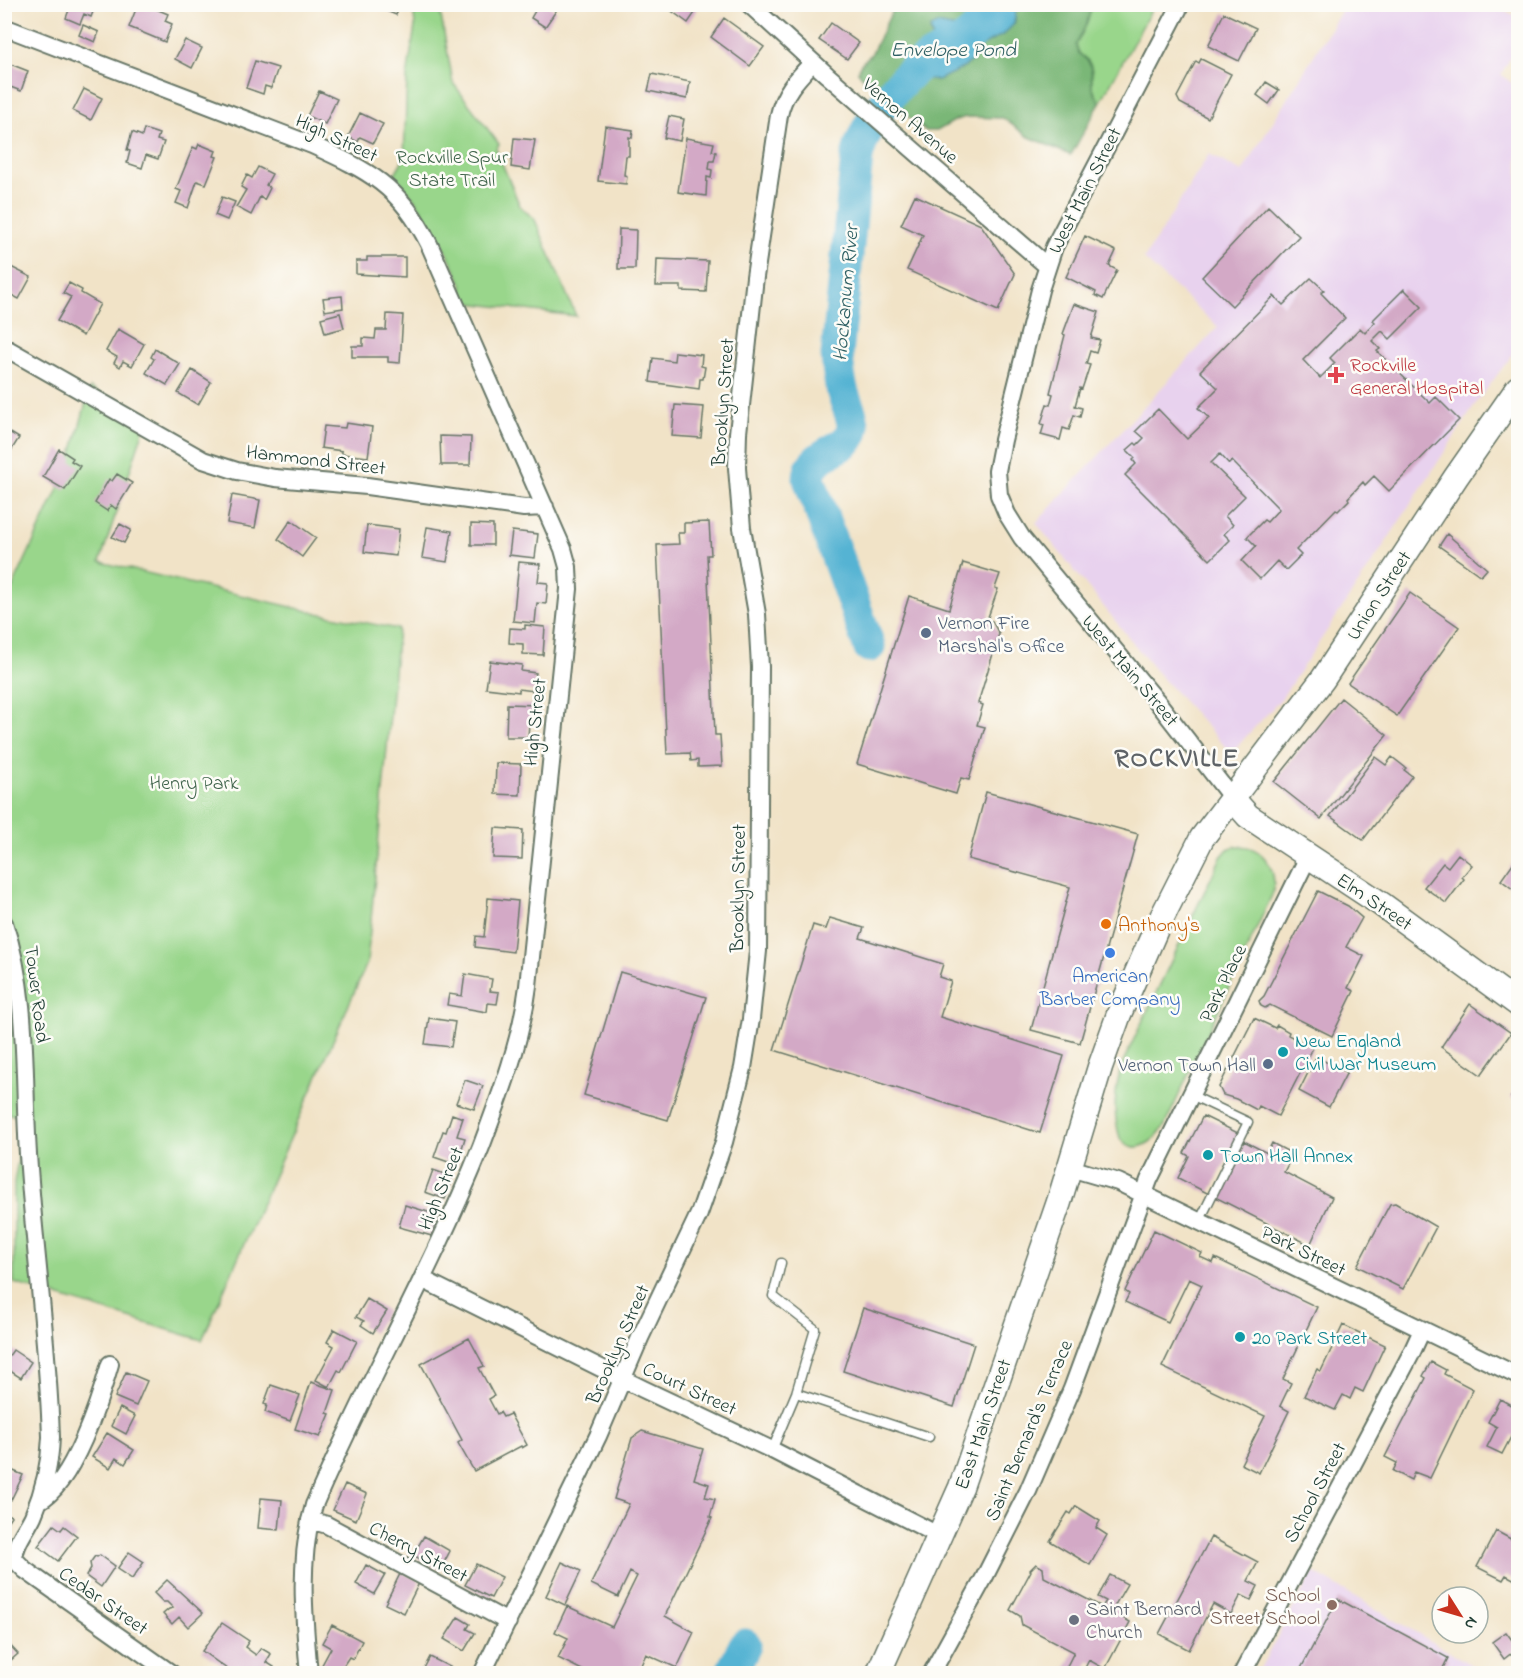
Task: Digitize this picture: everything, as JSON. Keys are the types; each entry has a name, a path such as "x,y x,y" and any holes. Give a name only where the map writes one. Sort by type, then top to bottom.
{"main road":[{"name":"Union Street","path":"1232,798 1323,679 1456,477 1518,388"},
{"name":"Elm Street","path":"1232,798 1248,816 1386,908 1518,1004"},
{"path":"1070,1168 1100,1066 1133,981 1156,929 1202,838 1232,798"},
{"name":"East Main Street","path":"878,1674 967,1470 1070,1168"}],"street":[{"name":"Vernon Avenue","path":"749,4 1047,266"},
{"name":"West Main Street","path":"1181,4 1065,224 1047,266 1000,452 997,480 1002,502 1022,538 1156,700 1232,798"},
{"name":"High Street","path":"4,27 312,146 354,165 392,190 412,213 424,234 567,558 569,589 526,1001 516,1048 491,1120 453,1214 320,1491 310,1520 304,1592 309,1674"},
{"name":"Brooklyn Street","path":"482,1674 598,1436 648,1320 685,1246 712,1180 734,1106 751,1019 758,951 759,909 760,667 757,614 742,528 737,468 738,433 755,277 781,105 788,89 813,62"},
{"name":"Hammond Street","path":"4,346 203,460 237,471 275,478 367,486 524,508 545,507"},
{"name":"Park Place","path":"1143,1194 1308,857"},
{"name":"Tower Road","path":"4,922 15,964 24,1037 28,1154 50,1417 49,1465 39,1501"},
{"name":"Park Street","path":"1070,1168 1110,1179 1143,1194 1518,1376"},
{"name":"Saint Bernard's Terrace","path":"931,1674 994,1559 1049,1443 1072,1389 1143,1194"},
{"name":"Court Street","path":"422,1279 772,1450 939,1536"},
{"name":"School Street","path":"1242,1674 1422,1330"},
{"path":"39,1501 56,1487 84,1438 96,1410 110,1364"},
{"name":"Cedar Street","path":"39,1501 16,1548 14,1559 25,1570 172,1674"},
{"name":"Cherry Street","path":"310,1520 327,1525 508,1622"}],"lane":[{"path":"1191,1095 1248,1122 1199,1222"},
{"path":"772,1450 796,1393 815,1329 773,1296 781,1263"},
{"path":"796,1393 929,1437"}],"shaded area":[{"name":"Rockville General Hospital","path":"1345,5 1493,5 1518,17 1518,45 1501,74 1518,88 1518,347 1477,402 1281,699 1231,753 1155,670 1036,523 1218,327 1144,259 1209,154 1242,172"},
{"name":"School Street School","path":"1313,1572 1430,1641 1430,1645 1437,1645 1485,1673 1257,1674"}],"green space":[{"name":"Rockville Spur State Trail","path":"413,5 439,5 453,83 499,144 496,149 520,206 535,220 576,316 461,302 462,284 443,244 416,201 394,175 404,158 407,77 415,26"},
{"path":"895,5 979,5 966,26 957,28 937,24 930,30 933,40 928,79 938,80 965,67 982,46 1004,34 1015,22 1014,13 1017,5 1092,5 1087,23 1076,45 1079,53 1091,66 1092,87 1100,103 1072,153 1070,155 1027,136 1003,118 966,117 937,131 926,131 878,92 858,72 860,65 872,53"},
{"path":"1092,5 1154,5 1100,103 1092,87 1092,70 1088,61 1079,54 1076,45 1087,23"},
{"name":"Henry Park","path":"90,388 146,422 100,562 317,613 398,629 367,963 202,1340 14,1283 14,1182 18,1160 18,1117 5,1112 5,591 10,593 69,465"},
{"path":"1236,846 1254,850 1267,861 1273,877 1272,895 1165,1125 1156,1137 1144,1145 1132,1147 1120,1138 1116,1119 1116,1092 1122,1064 1221,857 1228,849"}],"water":[{"name":"Envelope Pond","path":"979,4 1017,5 1014,24 1004,34 982,46 965,67 938,80 928,79 916,72 933,40 930,28 937,24 957,28 966,26"}],"building":[{"path":"68,4 96,4 91,17 84,14 80,24 66,18 69,10"},
{"path":"138,4 144,4 168,14 165,21 172,24 165,42 129,27"},
{"path":"370,4 400,4 396,15"},
{"path":"539,4 546,4 556,11 545,27 531,18"},
{"path":"662,4 701,4 688,23"},
{"path":"1224,13 1256,28 1239,61 1208,46"},
{"path":"724,18 764,47 750,66 711,37"},
{"path":"831,23 859,43 847,59 819,40"},
{"path":"83,25 99,32 95,42 79,35"},
{"path":"185,40 202,48 192,68 175,59"},
{"path":"1201,59 1231,74 1208,118 1180,103 1177,97 1196,61 1199,63"},
{"path":"255,61 278,68 271,88 265,86 263,94 246,88"},
{"path":"5,62 28,71 21,91 5,85"},
{"path":"652,74 690,82 687,99 648,91"},
{"path":"1266,82 1279,90 1269,104 1257,95"},
{"path":"84,89 102,98 91,120 73,111"},
{"path":"319,91 337,99 325,124 307,116"},
{"path":"360,113 383,124 373,143 360,137 358,142 348,137"},
{"path":"669,116 684,119 680,141 664,138"},
{"path":"605,126 633,130 632,138 629,137 629,156 626,156 624,175 627,176 626,184 598,181"},
{"path":"144,129 159,134 157,140 164,142 158,159 146,155 142,168 127,163 130,151 127,150 132,132 142,136"},
{"path":"514,138 535,140 530,170 511,167"},
{"path":"686,138 714,143 712,151 716,152 714,161 710,161 709,169 712,170 711,178 707,177 706,196 678,192"},
{"path":"199,144 216,151 214,156 217,157 206,184 197,181 188,208 176,203 181,191 176,189 193,147 197,149"},
{"path":"258,167 272,174 266,185 270,188 264,200 260,197 251,215 236,207 246,190 241,187 247,175 252,178"},
{"path":"915,195 981,225 1015,274 998,311 907,270 923,235 901,225"},
{"path":"222,197 235,202 227,220 215,215"},
{"path":"1268,206 1299,236 1232,306 1202,277"},
{"path":"619,229 636,230 635,269 618,269"},
{"path":"1085,236 1116,251 1109,266 1117,270 1103,299 1095,295 1096,292 1066,277"},
{"path":"367,257 405,257 405,277 356,274 356,261 367,261"},
{"path":"657,259 708,261 706,292 681,291 681,286 656,286"},
{"path":"7,265 31,277 19,299 4,291 4,270"},
{"path":"1311,278 1324,290 1321,293 1345,318 1303,360 1320,378 1335,363 1330,358 1360,328 1365,333 1375,322 1373,320 1404,289 1422,307 1390,339 1382,331 1372,341 1380,349 1377,351 1430,403 1436,397 1459,420 1389,491 1374,476 1365,485 1363,482 1348,498 1349,500 1338,511 1336,509 1296,550 1301,555 1286,570 1277,561 1260,579 1242,561 1256,546 1247,537 1264,520 1267,522 1279,509 1232,461 1229,464 1220,454 1211,463 1245,496 1225,516 1233,525 1224,534 1230,540 1210,560 1125,475 1136,464 1133,460 1135,458 1127,450 1144,438 1136,431 1158,409 1187,439 1209,418 1198,408 1218,388 1200,371 1274,296 1283,305"},
{"path":"69,283 100,304 83,336 57,321 71,297 63,293"},
{"path":"342,296 343,308 325,311 323,298"},
{"path":"1074,304 1099,312 1091,338 1100,340 1096,353 1090,351 1086,364 1090,365 1075,406 1082,408 1080,417 1074,415 1069,430 1063,428 1060,440 1041,435 1044,425 1041,424 1047,404 1050,405 1053,394 1050,393 1065,335 1063,334"},
{"path":"340,313 344,328 325,333 321,318"},
{"path":"387,314 403,315 400,363 388,362 388,357 352,357 352,346 363,346 363,338 375,339 376,330 386,330"},
{"path":"118,329 144,344 132,366 123,361 120,367 114,363 117,357 106,351"},
{"path":"155,349 180,364 167,385 146,373 154,359 151,357"},
{"path":"675,352 702,355 701,366 705,367 699,389 650,382 653,358 674,361"},
{"path":"192,370 211,382 198,405 178,393"},
{"path":"675,405 704,407 701,438 672,436"},
{"path":"346,423 372,427 368,457 342,454 342,451 321,448 324,426 345,428"},
{"path":"4,429 19,438 4,462"},
{"path":"440,436 471,437 470,465 441,465"},
{"path":"59,449 73,458 71,461 80,466 65,490 43,477"},
{"path":"117,474 132,483 116,509 111,505 107,511 95,503 109,479 112,481"},
{"path":"232,495 260,500 255,528 227,523"},
{"path":"291,520 316,538 302,557 278,539"},
{"path":"709,522 711,555 707,555 715,735 720,735 722,766 698,767 698,760 691,761 690,753 667,754 657,545 679,544 678,533 684,533 684,523"},
{"path":"120,524 131,530 124,543 112,537"},
{"path":"471,524 493,525 493,545 471,545"},
{"path":"367,525 399,529 396,556 364,552"},
{"path":"427,527 452,531 447,562 422,558"},
{"path":"512,531 538,534 535,558 509,555"},
{"path":"1447,534 1487,569 1481,576 1439,546"},
{"path":"519,562 540,564 538,582 548,583 546,604 537,603 535,623 513,621"},
{"path":"963,563 1000,574 995,588 998,589 987,620 992,621 999,634 978,703 983,705 977,725 985,727 969,780 961,778 956,794 857,764 909,596 949,609"},
{"path":"1410,593 1459,627 1397,716 1348,683"},
{"path":"525,625 545,627 543,655 523,654 523,644 509,643 510,628 525,629"},
{"path":"490,661 522,665 521,671 536,673 534,691 519,689 519,692 486,688"},
{"path":"1341,698 1387,735 1321,819 1274,782"},
{"path":"507,704 537,705 537,724 529,724 528,737 506,737"},
{"path":"1375,757 1386,765 1392,757 1412,776 1363,840 1330,816"},
{"path":"496,763 521,764 520,795 495,794"},
{"path":"986,792 1138,834 1080,1043 1031,1030 1070,887 968,859"},
{"path":"495,828 523,830 522,859 493,858"},
{"path":"1458,854 1472,865 1446,903 1424,887 1443,863 1448,867"},
{"path":"1518,856 1518,893 1501,880"},
{"path":"1318,891 1348,906 1362,918 1346,947 1364,956 1348,988 1354,991 1332,1036 1270,1005 1265,1008 1259,1001 1264,996"},
{"path":"488,898 518,901 513,952 475,947 476,936 484,937"},
{"path":"830,918 864,928 860,938 943,964 939,977 951,981 940,1017 1064,1056 1040,1133 774,1050 813,925 826,929"},
{"path":"620,972 706,997 668,1120 584,1095"},
{"path":"465,974 492,979 490,991 499,992 497,1004 488,1003 487,1012 447,1005 449,994 462,996"},
{"path":"1470,1004 1511,1033 1481,1075 1441,1047"},
{"path":"429,1018 455,1022 451,1047 425,1044"},
{"name":"Vernon Town Hall","path":"1254,1018 1275,1028 1277,1025 1289,1032 1288,1035 1313,1048 1278,1116 1259,1106 1257,1110 1223,1095 1219,1087"},
{"path":"1316,1057 1347,1072 1329,1107 1299,1091"},
{"path":"465,1080 483,1086 474,1109 456,1103"},
{"path":"1518,1086 1518,1103 1511,1097"},
{"path":"452,1114 463,1118 457,1136 465,1138 457,1165 434,1157"},
{"name":"Town Hall Annex","path":"1203,1116 1240,1134 1209,1194 1178,1178 1189,1156 1184,1153"},
{"path":"1244,1141 1267,1153 1272,1143 1293,1154 1284,1172 1332,1197 1310,1245 1215,1197"},
{"path":"433,1170 453,1177 445,1199 425,1192"},
{"path":"1395,1203 1436,1227 1403,1289 1357,1266 1390,1204"},
{"path":"405,1205 438,1215 432,1236 399,1227"},
{"name":"20 Park Street","path":"1154,1230 1202,1253 1200,1257 1213,1263 1215,1258 1317,1307 1283,1379 1291,1383 1280,1406 1289,1411 1259,1473 1241,1464 1265,1416 1162,1367 1202,1285 1189,1279 1168,1322 1125,1302 1129,1294 1125,1291"},
{"path":"367,1299 387,1311 373,1333 361,1325 364,1321 356,1317"},
{"path":"863,1308 974,1344 954,1407 843,1371"},
{"path":"1343,1325 1385,1345 1363,1392 1355,1388 1350,1399 1343,1395 1335,1410 1304,1396 1317,1369 1321,1371"},
{"path":"334,1329 357,1341 341,1372 338,1370 329,1387 316,1380 334,1346 327,1342"},
{"path":"469,1338 484,1366 479,1368 494,1396 489,1399 497,1414 500,1412 503,1417 510,1414 527,1445 474,1471 458,1443 462,1440 421,1364"},
{"path":"13,1350 31,1362 21,1378 4,1367 4,1363"},
{"path":"1431,1362 1446,1370 1444,1374 1473,1389 1430,1478 1414,1472 1411,1480 1393,1471 1397,1463 1385,1457 1426,1378 1423,1376"},
{"path":"126,1372 147,1381 136,1406 115,1397"},
{"path":"311,1382 335,1390 327,1413 330,1414 320,1437 295,1429"},
{"path":"271,1385 300,1395 290,1421 265,1412 267,1405 264,1404"},
{"path":"1500,1399 1518,1409 1518,1438 1512,1435 1502,1454 1487,1447 1497,1427 1488,1422"},
{"path":"120,1408 135,1416 126,1434 111,1426"},
{"path":"642,1431 703,1449 694,1479 709,1484 705,1497 715,1499 710,1517 712,1518 665,1616 694,1632 677,1668 646,1654 637,1674 590,1674 558,1658 568,1638 555,1632 567,1606 612,1627 637,1576 630,1572 618,1597 591,1584 629,1504 614,1499 632,1438"},
{"path":"107,1433 134,1450 125,1464 116,1458 110,1468 92,1457"},
{"path":"4,1467 23,1475 11,1500 4,1497"},
{"path":"345,1484 367,1494 356,1520 333,1510"},
{"path":"261,1498 282,1500 279,1530 258,1528"},
{"path":"1076,1506 1100,1521 1096,1528 1107,1535 1090,1565 1050,1541 1068,1512 1071,1514"},
{"path":"4,1512 11,1516 4,1526"},
{"path":"54,1525 61,1530 64,1526 77,1536 58,1561 38,1546"},
{"path":"1496,1531 1518,1543 1517,1581 1506,1575 1503,1580 1477,1567"},
{"path":"424,1536 450,1551 440,1570 413,1555"},
{"path":"1211,1537 1258,1562 1248,1581 1258,1586 1251,1600 1241,1595 1231,1614 1213,1604 1189,1650 1159,1634"},
{"path":"129,1552 144,1562 132,1579 117,1569"},
{"path":"100,1555 115,1566 101,1587 86,1576 91,1568 90,1563 95,1556"},
{"path":"562,1562 581,1571 565,1605 546,1596"},
{"path":"476,1564 502,1577 491,1598 465,1585"},
{"name":"Saint Bernard Church","path":"1036,1564 1043,1568 1044,1577 1102,1607 1106,1601 1098,1597 1110,1575 1127,1584 1115,1605 1126,1611 1123,1618 1130,1622 1105,1669 1089,1660 1082,1674 1072,1674 1065,1670 1074,1652 1022,1625 1020,1616 1010,1610 1030,1570"},
{"path":"366,1565 385,1575 374,1594 356,1584"},
{"path":"401,1572 420,1581 404,1613 385,1604"},
{"path":"167,1580 203,1613 188,1627 179,1617 172,1624 163,1614 173,1608 154,1593"},
{"path":"1338,1599 1448,1658 1440,1674 1298,1674"},
{"path":"458,1617 470,1624 467,1629 475,1633 464,1651 444,1639"},
{"path":"222,1623 249,1641 245,1647 256,1655 261,1648 271,1654 266,1662 274,1667 270,1674 234,1674 202,1651"},
{"path":"332,1625 362,1641 353,1659 349,1657 343,1666 346,1668 343,1674 317,1674 331,1648 322,1643"},
{"path":"1506,1632 1518,1648 1504,1659 1492,1642"},
{"path":"4,1639 18,1654 4,1666"},
{"path":"430,1657 452,1668 449,1674 421,1674"}],"waterway":[{"name":"Hockanum River","path":"869,646 809,479 815,462 845,442 853,429 851,415 844,397 837,355 857,157 867,130 895,89 929,58 970,36 997,4"},
{"name":"Hockanum River","path":"731,1674 745,1645"}],"place":[{"name":"Rockville General Hospital","path":"1336,375"},
{"name":"Vernon Fire Marshal's Office","path":"926,633"},
{"name":"Anthony's","path":"1106,924"},
{"name":"American Barber Company","path":"1110,953"},
{"name":"New England Civil War Museum","path":"1283,1052"},
{"name":"Vernon Town Hall","path":"1268,1064"},
{"name":"Town Hall Annex","path":"1208,1155"},
{"name":"20 Park Street","path":"1240,1337"},
{"name":"School Street School","path":"1332,1605"},
{"name":"Saint Bernard Church","path":"1074,1620"}],"district":[{"name":"ROCKVILLE","path":"1177,757"}]}
